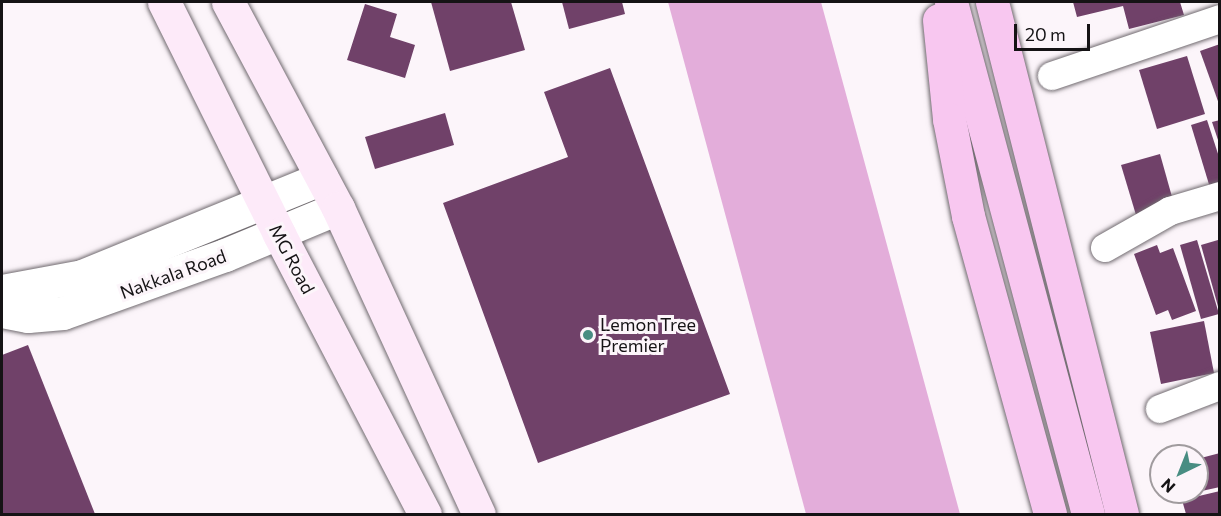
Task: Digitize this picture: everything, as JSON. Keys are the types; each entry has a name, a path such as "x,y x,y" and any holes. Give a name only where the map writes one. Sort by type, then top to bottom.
{"highway":[{"path":"938,2 949,119 968,216 1050,514"},
{"path":"951,2 1088,514"},
{"path":"992,2 1122,514"}],"main road":[{"name":"MG Road","path":"164,2 279,234 425,514"},
{"path":"228,2 271,88 338,208 479,514"}],"street":[{"path":"1052,76 1220,19"},
{"name":"Nakkala Road","path":"2,291 82,276 264,204 322,178"},
{"path":"1105,248 1170,211 1220,196"},
{"name":"Nakkala Road","path":"2,311 28,316 63,313 279,234 338,208"},
{"path":"1160,409 1220,386"}],"shaded area":[{"path":"668,2 821,2 960,514 806,514"}],"building":[{"path":"431,2 511,2 525,50 450,71"},
{"path":"562,2 622,2 625,14 569,29"},
{"path":"1073,2 1180,2 1184,15 1129,29 1123,6 1077,17"},
{"path":"365,4 397,14 390,37 415,45 405,78 347,60"},
{"path":"1220,44 1220,104 1219,104 1200,51"},
{"path":"1187,56 1205,114 1157,129 1139,70"},
{"path":"610,68 730,394 538,463 443,203 568,157 544,92"},
{"path":"445,113 454,145 375,169 365,137"},
{"path":"1207,120 1220,160 1220,189 1211,191 1191,125"},
{"path":"1220,120 1220,143 1219,143 1212,122"},
{"path":"1160,154 1174,204 1136,215 1121,165"},
{"path":"1197,240 1219,314 1201,319 1180,245"},
{"path":"1218,240 1220,246 1219,310 1201,245"},
{"path":"1157,245 1160,253 1173,248 1196,311 1172,320 1168,310 1156,315 1134,254"},
{"path":"1204,321 1214,373 1161,384 1150,332"},
{"path":"28,345 95,514 2,514 2,355"},
{"path":"1220,453 1220,487 1209,489 1209,456"},
{"path":"1220,491 1220,514 1186,514 1183,504 1209,504 1209,494"}],"place":[{"name":"Lemon Tree Premier","path":"588,335"}]}
